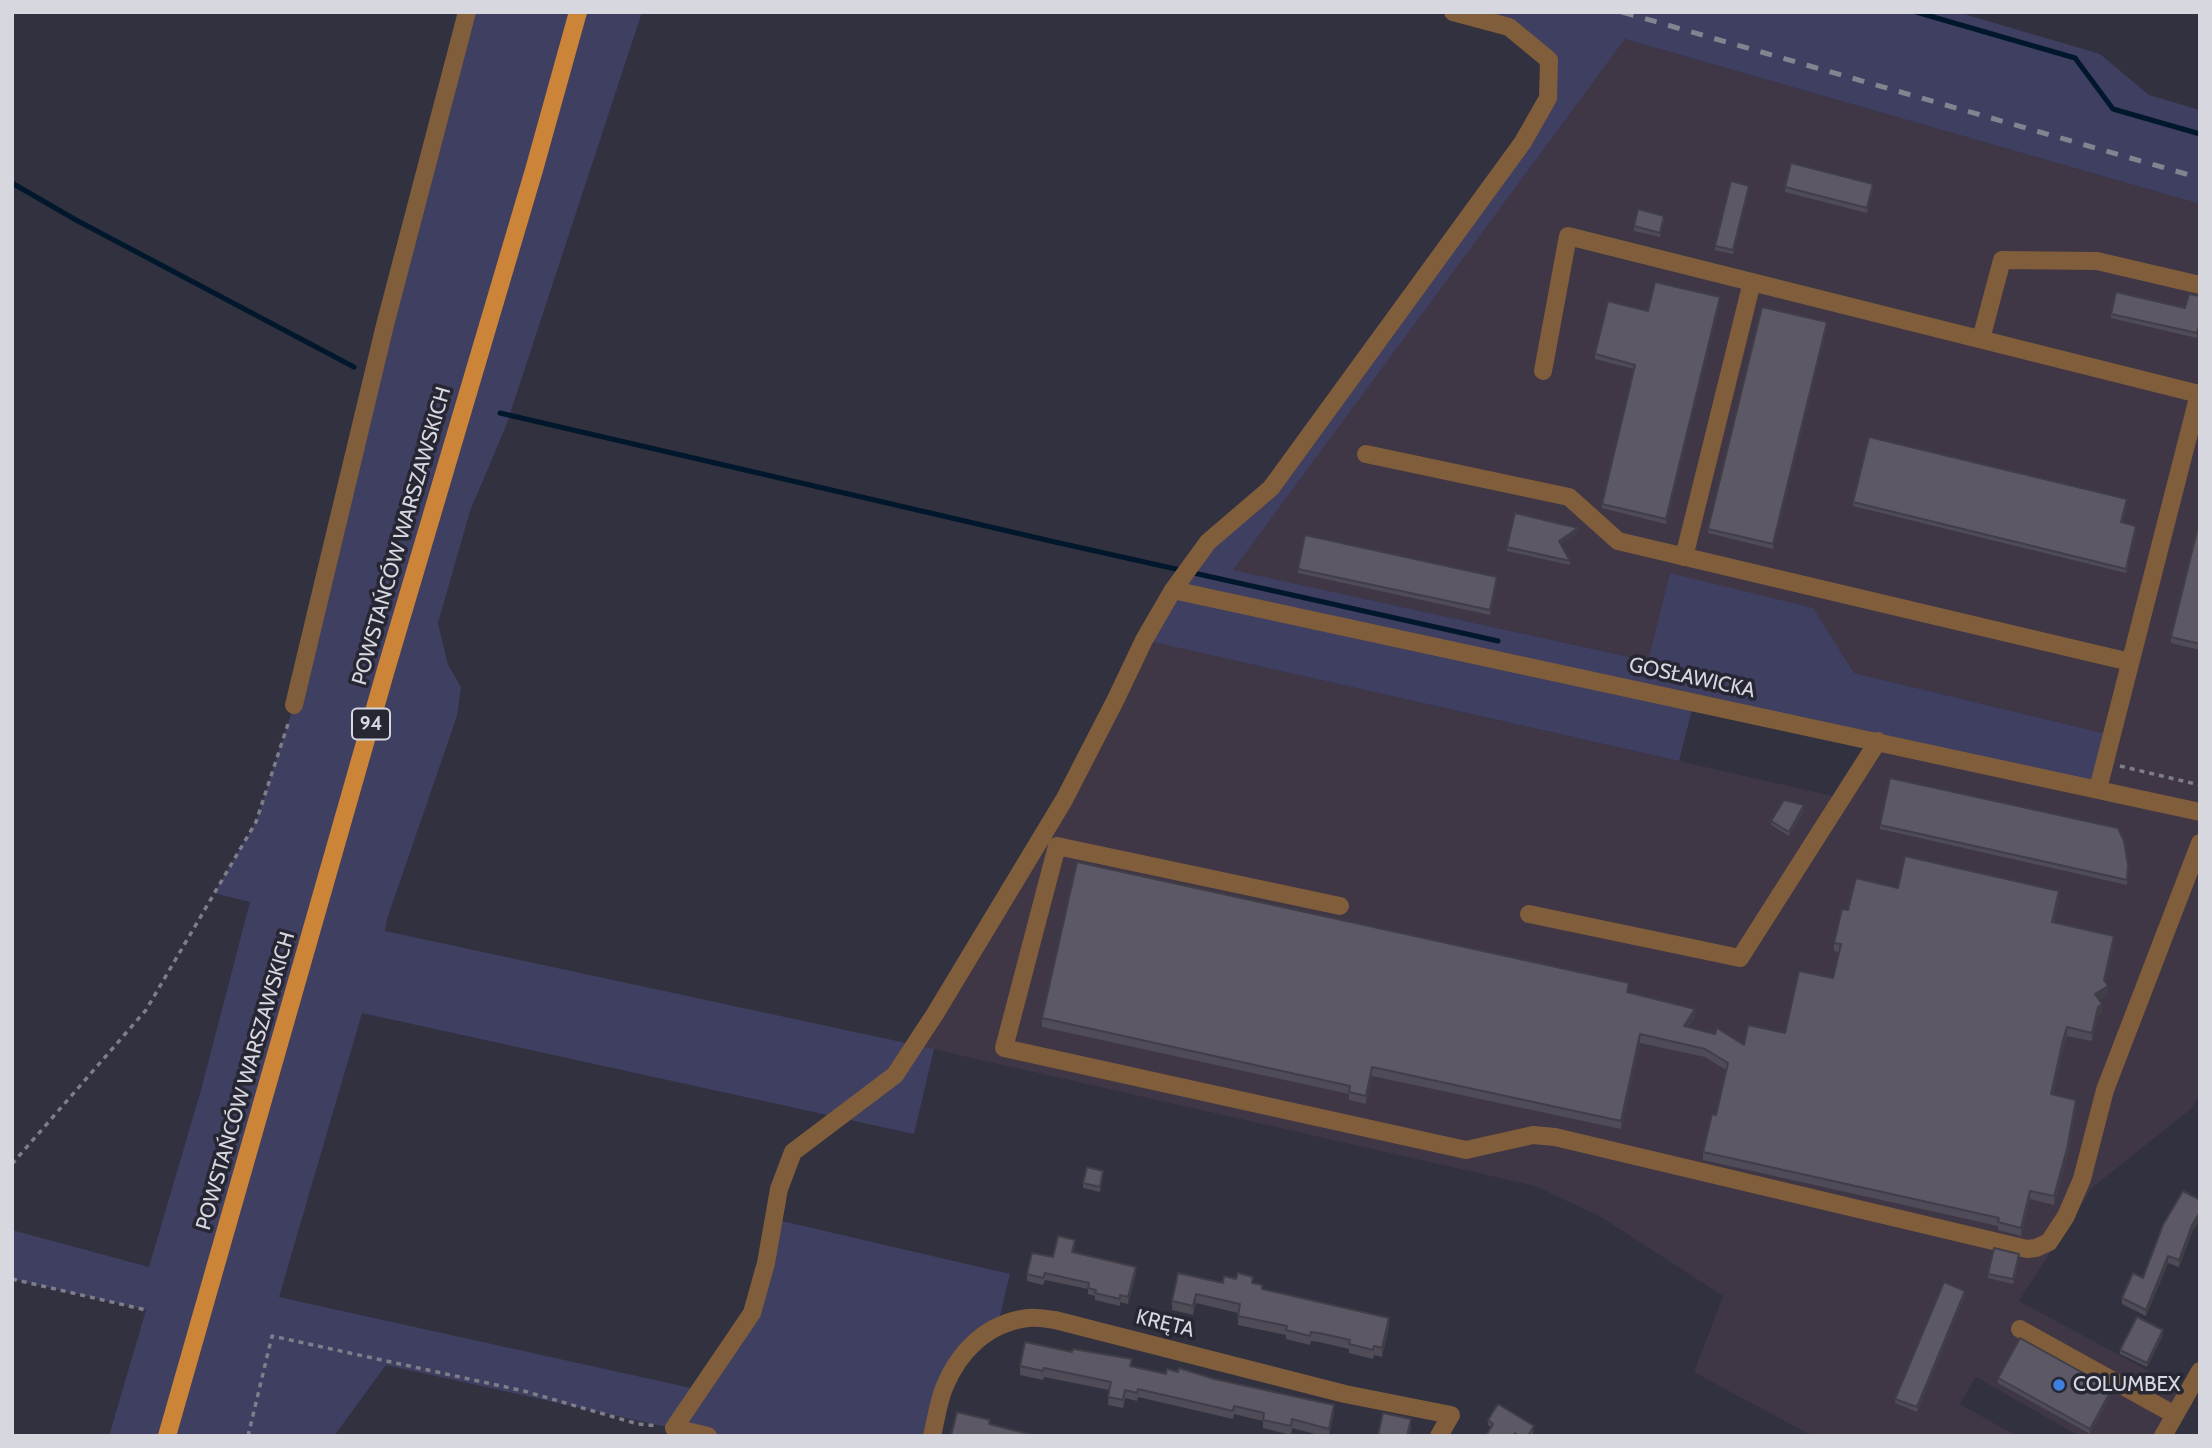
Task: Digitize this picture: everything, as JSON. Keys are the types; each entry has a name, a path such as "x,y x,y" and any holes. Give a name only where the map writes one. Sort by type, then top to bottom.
{"main road":[{"name":"POWSTAŃCÓW WARSZAWSKICH","path":"167,1436 385,673 578,12"}],"street":[{"path":"294,705 385,325 467,12"},
{"path":"708,1436 674,1428 752,1313 766,1263 779,1189 793,1152 895,1075 935,1014 1063,800 1144,640 1173,590 1208,542 1271,488 1523,142 1548,98 1549,60 1508,27 1453,12"},
{"path":"1543,371 1568,236 2200,393 2098,789"},
{"path":"1981,339 2002,260 2097,261 2200,285"},
{"path":"1684,557 1752,282"},
{"path":"1366,454 1569,497 1618,541 2130,662"},
{"name":"GOSŁAWICKA","path":"1173,590 2200,812"},
{"path":"1529,914 1740,958 1878,741"},
{"path":"1340,906 1057,846 1004,1048 1466,1150 1534,1135 1555,1137 2027,1249 2049,1242 2072,1204 2082,1179 2105,1090 2200,843"},
{"name":"KRĘTA","path":"932,1436 943,1389 959,1358 976,1339 1003,1325 1029,1318 1055,1320 1345,1394 1451,1415 1439,1436"},
{"path":"2020,1329 2175,1415"},
{"path":"2163,1436 2200,1371"}],"path":[{"path":"12,1164 146,1010 256,822 294,705"},
{"path":"2105,762 2200,785"},
{"path":"12,1279 146,1310"},
{"path":"248,1436 272,1336 524,1391 638,1424 674,1428"}],"shaded area":[{"path":"467,12 642,12 506,426 470,511 438,623 448,665 461,687 457,716 385,931 934,1049 914,1134 362,1013 279,1297 700,1390 752,1313 773,1219 1010,1274 997,1328 976,1339 932,1436 708,1436 386,1365 334,1436 109,1436 146,1310 12,1279 12,1230 149,1267 201,1090 250,902 214,893 256,822 294,705"},
{"path":"1453,12 1957,12 2100,54 2149,95 2200,110 2200,204 1625,39 1233,570 1648,661 1670,573 1813,608 1854,673 2111,735 2098,789 1694,702 1679,761 1144,640 1173,590 1271,488 1548,98 1549,60 1509,27"},
{"path":"1625,39 2200,204 2200,1095 2191,1109 2092,1188 2019,1301 2188,1392 2163,1436 2079,1436 1976,1377 1960,1404 2013,1434 2012,1436 1812,1436 1694,1372 1723,1296 1601,1217 1535,1186 915,1045 935,1014 1144,640 1842,798 1878,741 2111,735 1854,673 1812,608 1649,661 1232,570"}],"building":[{"path":"1791,163 1873,184 1867,208 1785,187"},
{"path":"1731,181 1749,186 1733,250 1715,246"},
{"path":"1638,209 1664,216 1660,233 1634,226"},
{"path":"1655,282 1720,297 1666,519 1602,504 1635,365 1595,354 1608,301 1648,311"},
{"path":"2116,292 2185,308 2189,294 2200,296 2200,323 2197,333 2111,314"},
{"path":"1762,307 1827,322 1773,544 1708,529"},
{"path":"1869,437 2127,499 2121,522 2136,526 2126,569 1853,502"},
{"path":"1515,513 1578,528 1559,541 1570,561 1507,547"},
{"path":"2200,519 2200,644 2171,637"},
{"path":"1305,535 1497,577 1490,610 1298,569"},
{"path":"1890,778 2118,828 2124,841 2128,865 2127,880 1880,825"},
{"path":"1784,800 1804,805 1789,832 1771,821"},
{"path":"1905,856 2059,891 2052,922 2114,936 2104,980 2108,986 2095,994 2102,1004 2098,1007 2092,1033 2067,1027 2063,1040 2051,1094 2076,1100 2067,1149 2054,1196 2030,1191 2021,1228 1998,1222 1999,1218 1703,1152 1712,1114 1716,1115 1728,1063 1705,1049 1640,1034 1621,1121 1372,1067 1366,1096 1349,1092 1350,1086 1042,1018 1077,862 1629,983 1627,992 1695,1009 1684,1026 1715,1034 1717,1028 1744,1045 1748,1025 1785,1033 1799,971 1833,978 1841,944 1834,943 1842,909 1848,910 1856,878 1898,888"},
{"path":"1087,1167 1103,1171 1100,1187 1083,1183"},
{"path":"2183,1191 2200,1200 2200,1212 2192,1225 2179,1260 2168,1256 2146,1310 2122,1298 2133,1273 2143,1278 2163,1225"},
{"path":"1058,1236 1075,1240 1072,1252 1136,1267 1128,1297 1120,1295 1120,1299 1095,1293 1096,1290 1088,1288 1089,1283 1045,1273 1043,1278 1027,1274 1032,1253 1053,1257"},
{"path":"1994,1248 2019,1254 2013,1279 1988,1274"},
{"path":"1178,1273 1223,1283 1224,1276 1236,1279 1238,1273 1253,1277 1252,1283 1262,1285 1262,1289 1389,1318 1382,1348 1374,1346 1373,1350 1349,1344 1350,1340 1311,1332 1310,1336 1286,1330 1287,1326 1238,1316 1240,1304 1196,1294 1193,1306 1172,1301"},
{"path":"1944,1282 1965,1291 1917,1407 1895,1399"},
{"path":"2137,1317 2163,1330 2147,1363 2120,1350"},
{"path":"2020,1338 2112,1389 2090,1429 1998,1378"},
{"path":"1025,1342 1072,1352 1073,1349 1132,1359 1130,1366 1166,1374 1167,1369 1178,1372 1179,1368 1214,1379 1334,1405 1329,1429 1292,1419 1291,1426 1263,1420 1264,1413 1234,1406 1233,1411 1138,1389 1137,1393 1125,1390 1123,1400 1108,1397 1111,1382 1044,1368 1043,1371 1020,1366"},
{"path":"1498,1404 1534,1426 1528,1436 1515,1433 1513,1436 1486,1436 1493,1424 1488,1420"},
{"path":"957,1412 990,1420 989,1424 1036,1436 951,1436"},
{"path":"1383,1413 1411,1419 1407,1436 1378,1436"}],"waterway":[{"path":"1916,12 2075,58 2113,109 2200,134"},
{"path":"12,183 76,220 354,367"},
{"path":"500,413 1055,542 1498,641"}],"railway":[{"path":"1622,12 2200,178"}],"place":[{"name":"COLUMBEX","path":"2059,1385"}]}
